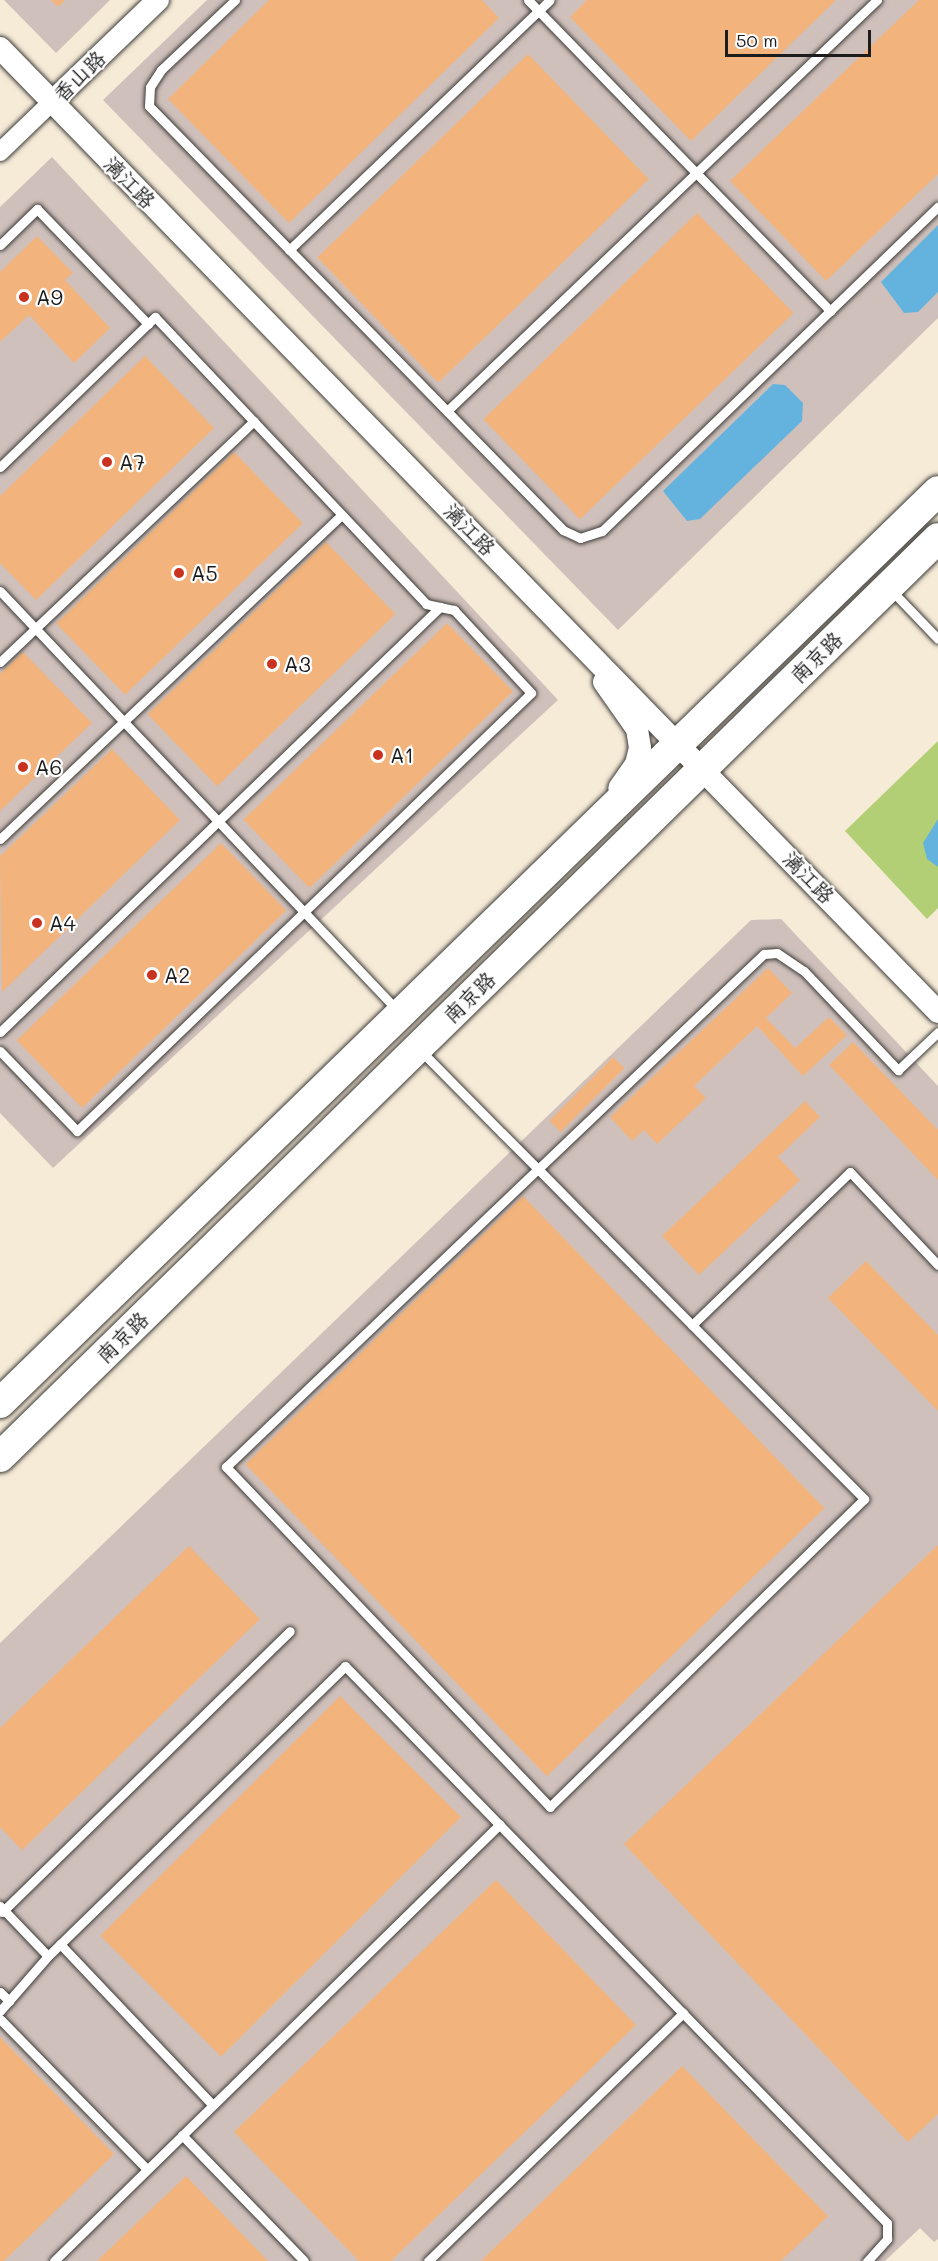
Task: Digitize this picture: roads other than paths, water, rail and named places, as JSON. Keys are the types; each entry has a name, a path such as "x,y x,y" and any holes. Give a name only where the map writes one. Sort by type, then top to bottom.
{"main road":[{"name":"南京路","path":"0,1403 938,491"},
{"name":"南京路","path":"0,1457 938,538"}],"street":[{"name":"香山路","path":"0,152 158,0"},
{"name":"漓江路","path":"0,48 704,766 938,1012"},
{"path":"544,604 637,729 636,764 595,823"}],"lane":[{"path":"235,0 161,70 150,87 149,106 563,530 580,538 602,531 938,207"},
{"path":"528,0 830,311"},
{"path":"289,250 550,0"},
{"path":"447,411 877,0"},
{"path":"0,245 37,209 148,324"},
{"path":"0,467 155,317 426,604 454,610 531,693 77,1131 0,1051"},
{"path":"0,662 254,421"},
{"path":"0,839 342,515"},
{"path":"888,586 938,639"},
{"path":"0,591 400,1013"},
{"path":"0,1032 440,607"},
{"path":"417,1047 538,1169 864,1499 550,1807 226,1467 538,1169 764,954 777,953 804,971 897,1070 938,1032"},
{"path":"692,1325 850,1172 938,1265"},
{"path":"48,1956 1,1910 290,1631"},
{"path":"0,2011 60,1944 345,1666 887,2223 887,2239 867,2261"},
{"path":"54,2261 500,1824"},
{"path":"60,1944 213,2105"},
{"path":"0,1992 9,2001"},
{"path":"428,2261 683,2013"},
{"path":"0,2019 147,2169"},
{"path":"182,2135 304,2261"}],"water":[{"path":"938,225 938,292 918,312 904,313 881,282"},
{"path":"773,384 785,385 803,403 802,421 700,519 687,521 663,491"},
{"path":"938,819 938,867 927,859 923,843"}],"place":[{"name":"A9","path":"24,297"},
{"name":"A7","path":"107,462"},
{"name":"A5","path":"179,573"},
{"name":"A3","path":"272,664"},
{"name":"A1","path":"378,755"},
{"name":"A6","path":"23,767"},
{"name":"A4","path":"37,923"},
{"name":"A2","path":"152,975"}]}
